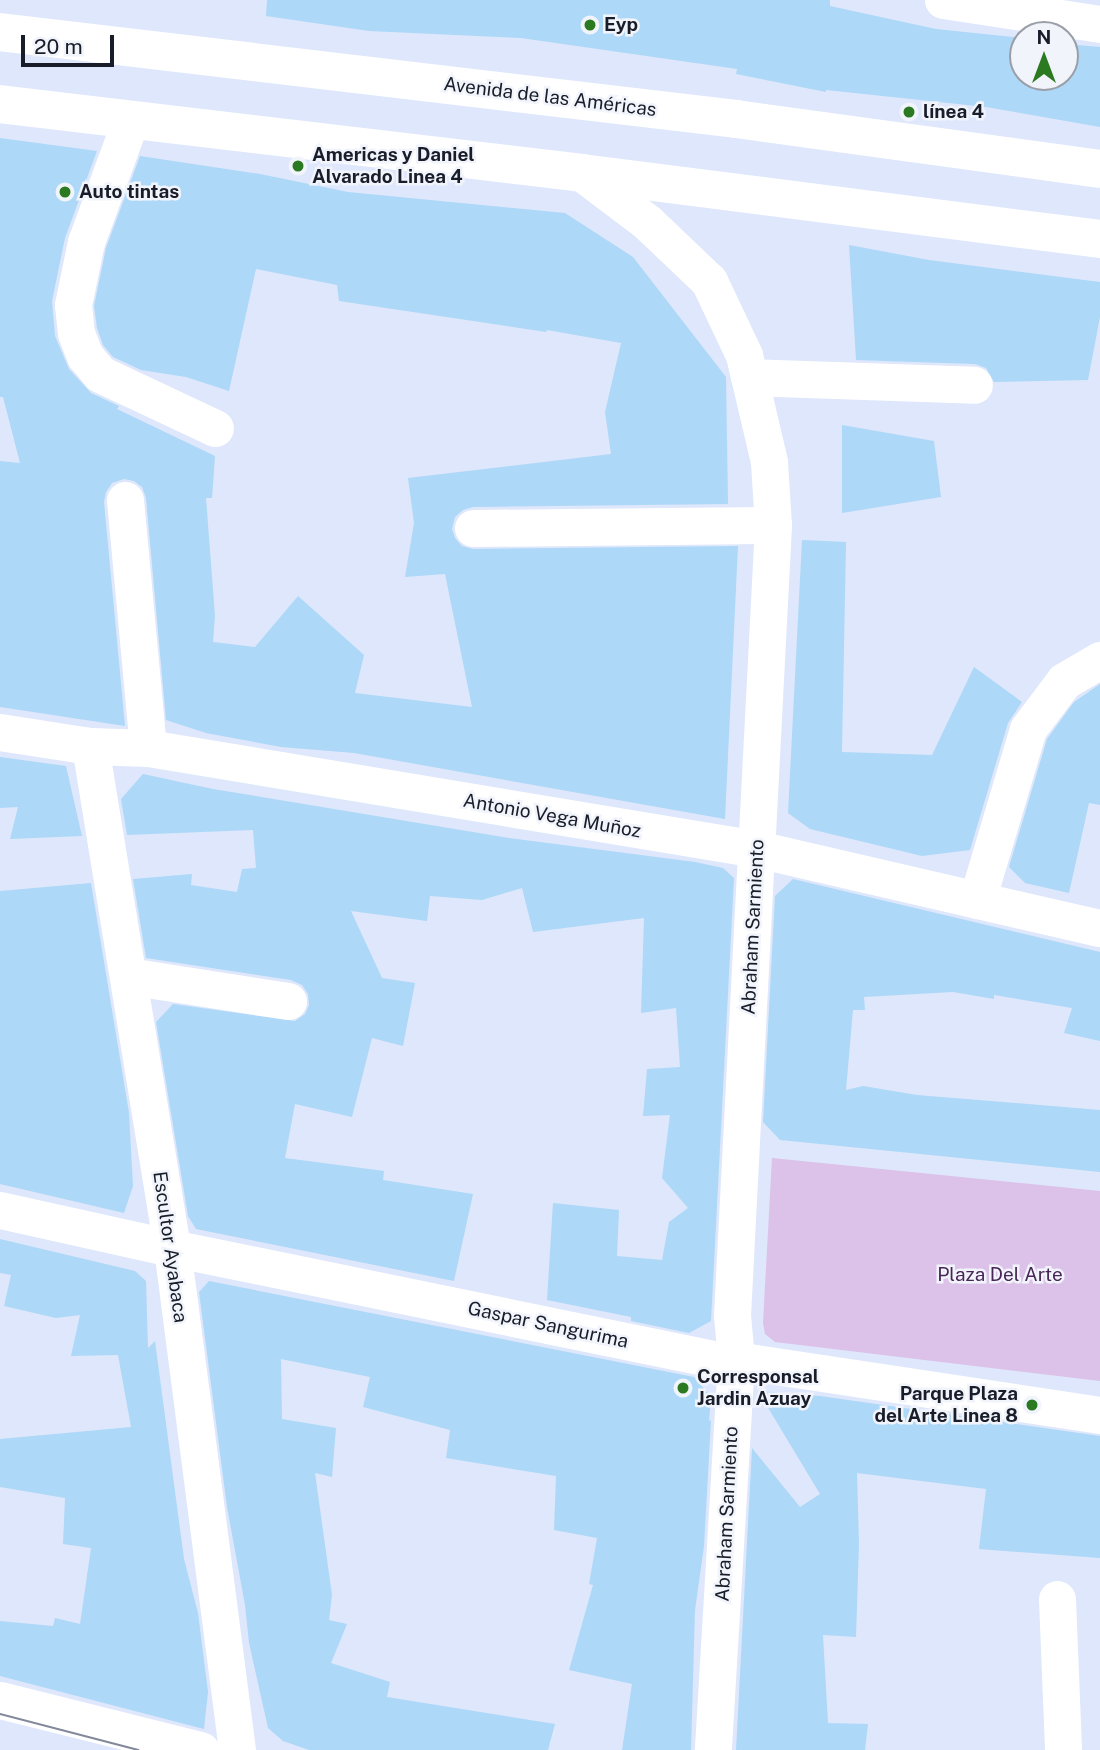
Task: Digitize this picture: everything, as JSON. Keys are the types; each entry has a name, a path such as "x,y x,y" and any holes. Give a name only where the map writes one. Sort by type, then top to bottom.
{"main road":[{"name":"Avenida de las Américas","path":"0,32 722,117 1100,169"},
{"path":"0,104 582,173 1100,239"}],"street":[{"path":"943,0 1100,24"},
{"path":"131,120 86,242 73,305 76,333 85,356 100,374 215,428"},
{"name":"Abraham Sarmiento","path":"582,173 647,222 709,281 744,355 769,462 773,526 732,1315 736,1360 713,1750"},
{"path":"749,377 974,385"},
{"path":"125,500 148,748"},
{"path":"473,528 773,526"},
{"path":"977,900 1028,729 1064,681 1100,660"},
{"name":"Antonio Vega Muñoz","path":"0,732 90,746 148,748 757,849 1100,928"},
{"name":"Escultor Ayabaca","path":"90,746 172,1248 237,1750"},
{"path":"128,976 288,1001"},
{"name":"Gaspar Sangurima","path":"0,1210 172,1248 723,1360 1100,1416"},
{"path":"1057,1599 1063,1750"},
{"path":"0,1700 201,1750"}],"green space":[{"name":"Plaza Del Arte","path":"772,1158 1100,1191 1100,1381 775,1342 765,1334 763,1323"}],"building":[{"path":"267,0 830,0 830,6 936,29 1009,37 1009,91 1079,91 1079,45 1100,47 1100,127 986,107 826,92 736,74 737,69 521,38 369,31 266,16"},
{"path":"0,138 97,151 65,238 52,301 55,336 69,369 91,393 119,406 117,409 215,456 212,498 206,498 215,616 213,642 255,647 298,596 364,655 355,693 472,707 445,574 405,577 414,523 408,478 611,454 605,412 621,343 339,301 337,285 256,269 229,391 186,377 141,370 113,357 103,345 94,306 106,248 140,156 260,174 348,192 565,213 633,257 726,377 728,504 473,507 463,510 455,517 452,529 462,546 473,549 738,546 725,819 354,753 281,747 206,733 166,720 146,498 142,487 134,481 124,479 112,483 104,502 125,726 0,707 0,461 20,463 3,397 0,397"},
{"path":"849,245 929,260 1100,282 1100,317 1088,380 994,382 986,368 975,364 856,360"},
{"path":"842,425 934,441 941,497 842,513"},
{"path":"802,540 846,542 842,752 932,755 974,667 1022,702 1008,723 970,850 922,856 810,829 788,813"},
{"path":"1100,684 1100,805 1089,803 1069,893 1025,883 1009,867 1047,739 1074,702"},
{"path":"0,757 66,766 82,836 10,839 18,807 0,808"},
{"path":"143,774 213,789 509,838 695,862 723,868 734,878 711,1321 689,1333 631,1321 631,1317 547,1300 553,1203 619,1210 617,1256 662,1260 669,1222 688,1208 662,1178 670,1115 643,1116 647,1069 680,1067 676,1008 641,1013 644,918 533,932 522,888 482,900 430,896 427,921 351,911 382,978 415,983 403,1046 372,1038 352,1117 295,1104 285,1158 384,1171 383,1180 473,1194 454,1281 196,1229 188,1216 156,1022 173,1004 295,1021 305,1014 309,1005 308,994 302,985 291,980 146,958 133,879 192,874 191,885 237,892 242,869 256,868 253,830 127,835 121,799"},
{"path":"793,879 1100,952 1100,1041 1064,1033 1072,1008 994,995 994,999 953,992 864,997 865,1010 853,1010 846,1090 863,1086 917,1095 1100,1110 1100,1172 780,1140 763,1122 775,896"},
{"path":"91,883 129,1113 133,1186 124,1213 0,1184 0,891"},
{"path":"0,1239 135,1271 146,1281 148,1348 155,1341 184,1559 198,1613 208,1692 204,1729 0,1676 0,1621 53,1626 55,1618 80,1624 91,1548 63,1544 65,1498 0,1487 0,1439 131,1427 118,1355 71,1356 80,1315 56,1318 4,1306 11,1275 0,1273"},
{"path":"209,1281 694,1377 711,1397 709,1421 711,1420 704,1546 695,1610 691,1750 622,1750 632,1684 569,1670 593,1585 589,1584 597,1538 554,1530 556,1476 446,1458 450,1430 363,1407 370,1377 281,1359 282,1419 336,1428 332,1477 315,1473 332,1595 329,1620 347,1624 331,1663 390,1682 387,1697 555,1724 548,1750 309,1750 283,1741 268,1728 249,1643 245,1605 227,1507 199,1292"},
{"path":"758,1391 820,1396 1100,1436 1100,1558 979,1549 986,1489 857,1473 859,1543 856,1637 823,1635 828,1723 868,1724 865,1750 736,1750 752,1448 800,1507 820,1494"}],"tram line":[{"path":"0,1714 138,1750"}],"place":[{"name":"Eyp","path":"590,25"},
{"name":"línea 4","path":"909,112"},
{"name":"Americas y Daniel Alvarado Linea 4","path":"298,166"},
{"name":"Auto tintas","path":"65,192"},
{"name":"Corresponsal Jardin Azuay","path":"683,1388"},
{"name":"Parque Plaza del Arte Linea 8","path":"1032,1405"}]}
